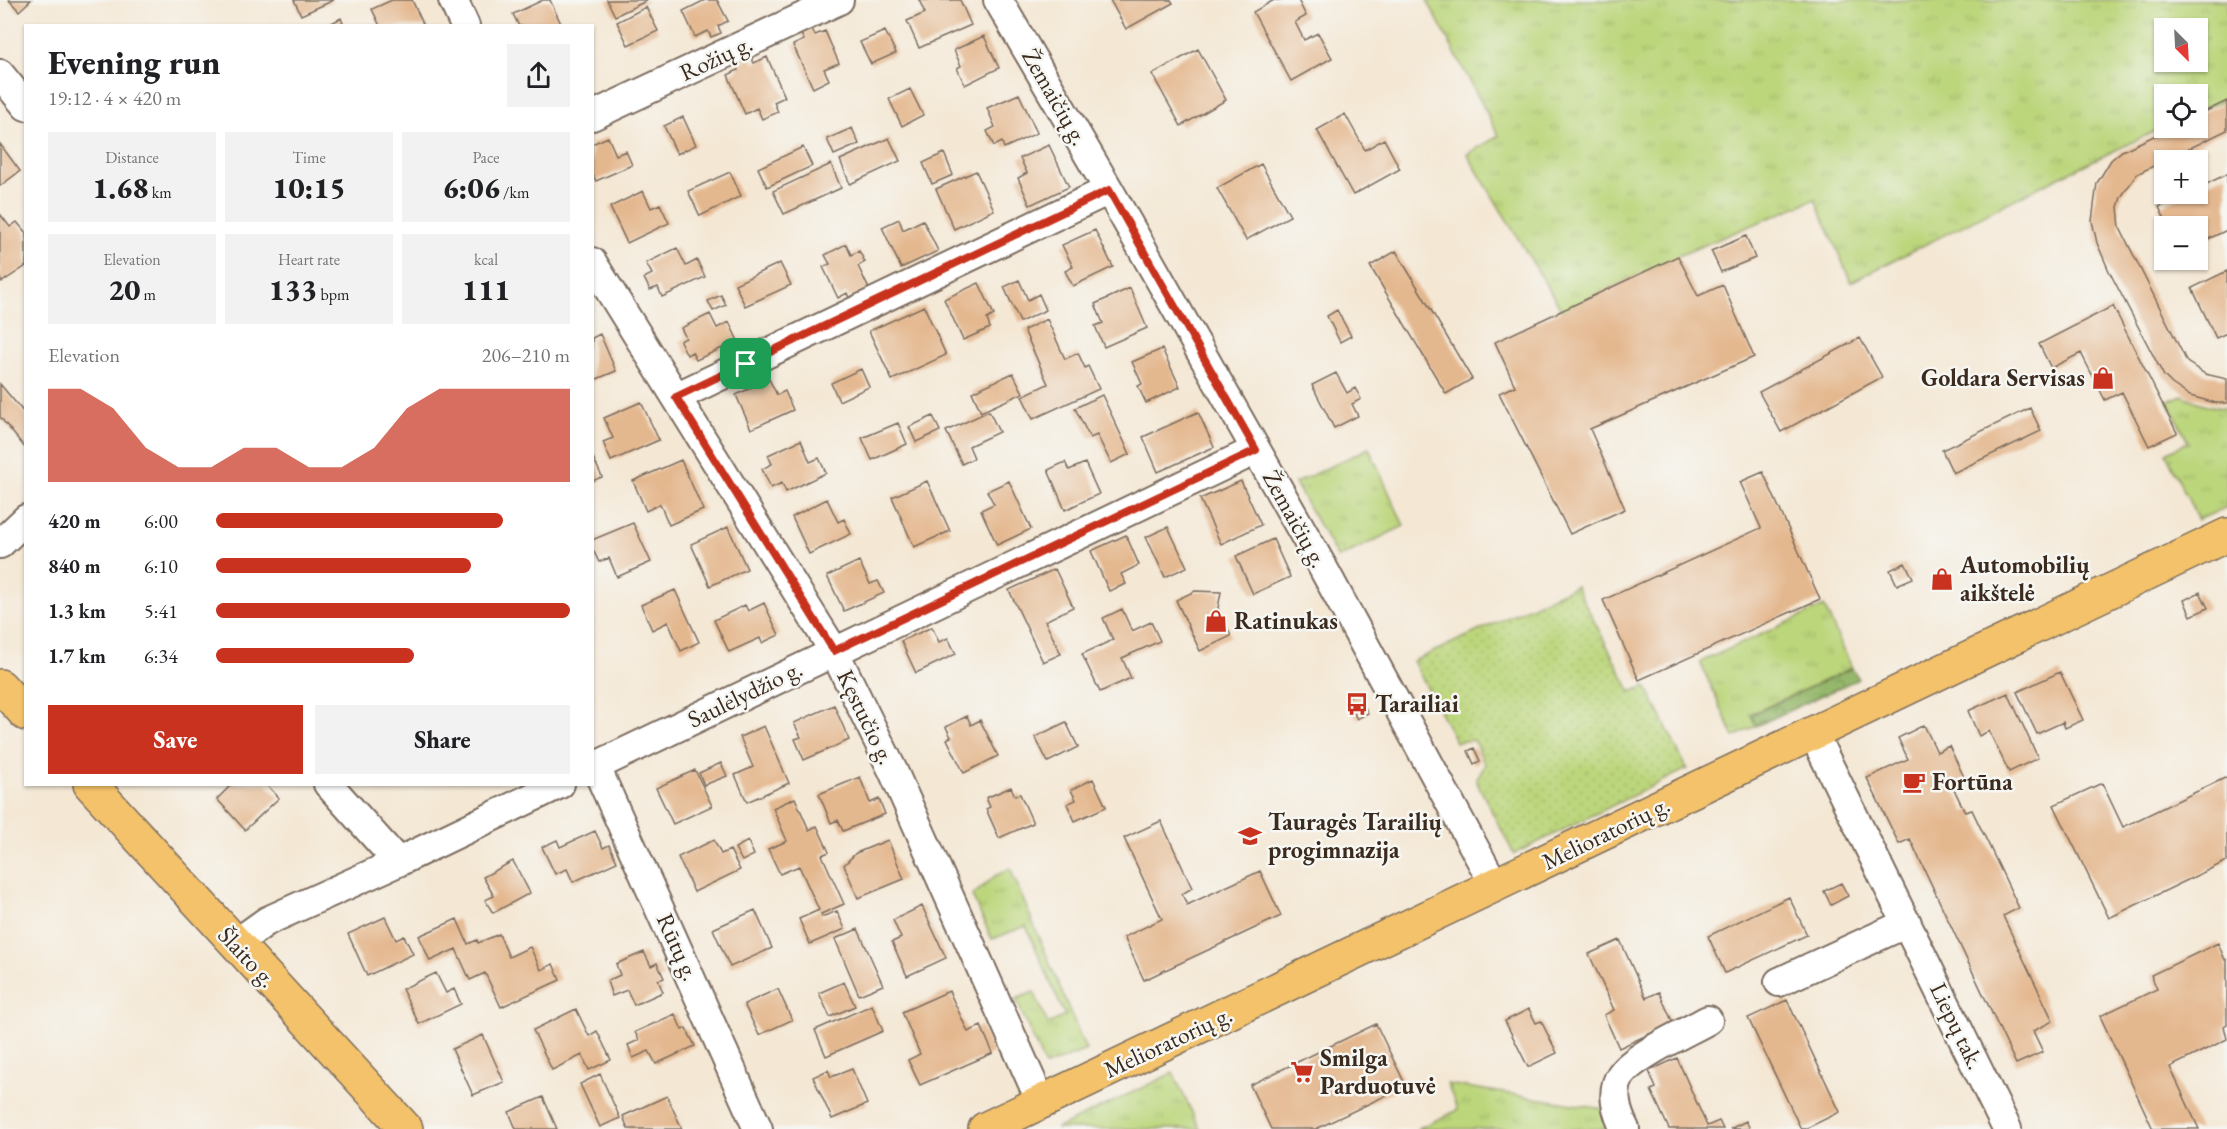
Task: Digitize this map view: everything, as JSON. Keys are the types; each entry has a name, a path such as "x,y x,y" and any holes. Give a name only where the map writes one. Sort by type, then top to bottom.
{"main road":[{"name":"Melioratorių g.","path":"985,1129 2227,535"},
{"path":"0,686 24,712"},
{"name":"Šlaito g.","path":"92,786 406,1129"}],"street":[{"path":"453,0 464,24"},
{"name":"Rožių g.","path":"594,115 839,0"},
{"name":"Žemaičių g.","path":"998,0 1109,190 1360,635 1495,886"},
{"path":"0,74 24,104"},
{"path":"676,397 1109,190"},
{"name":"Kęstučio g.","path":"594,265 834,651 893,771 1041,1102"},
{"name":"Saulėlydžio g.","path":"594,767 1256,450"},
{"path":"0,544 24,521"},
{"name":"Liepų tak.","path":"1813,733 2007,1129"},
{"name":"Rūtų g.","path":"594,767 759,1129"},
{"path":"330,786 398,862"},
{"path":"235,944 267,921 398,862 526,792 552,786"},
{"path":"1779,982 1907,923"},
{"path":"1624,1129 1618,1115 1615,1095 1620,1076 1632,1064 1708,1020"}],"green space":[{"path":"1427,0 2227,0 2227,98 2208,107 2208,84 2154,84 2154,132 1851,282 1815,199 1678,256 1562,311 1467,154 1499,136"},
{"path":"2182,395 2204,404 2227,408 2227,507 2198,520 2166,453 2188,442 2168,401"},
{"path":"1369,448 1404,526 1338,558 1295,483"},
{"path":"1576,586 1631,692 1646,686 1687,769 1514,854 1476,781 1485,765 1474,740 1456,742 1413,661"},
{"path":"1824,606 1852,668 1751,714 1756,726 1734,737 1700,662"},
{"path":"1852,668 1858,679 1756,726 1751,715"},
{"path":"1010,868 1086,1050 1045,1066 1016,999 1034,992 1048,1024 1065,1016 1026,926 992,939 972,896 995,876"},
{"path":"1173,1073 1200,1129 1056,1129"},
{"path":"1447,1084 1610,1110 1618,1129 1417,1129 1458,1110"}],"building":[{"path":"9,0 31,0 19,11"},
{"path":"294,0 334,0 301,15"},
{"path":"392,0 412,0 423,24 379,24 372,9"},
{"path":"543,0 550,0 561,24 518,24 513,14"},
{"path":"607,0 648,0 615,16"},
{"path":"705,0 717,0 728,21 718,26 721,33 711,37 708,31 695,37 683,11"},
{"path":"919,0 960,0 971,25 919,48 907,21 925,13"},
{"path":"1110,0 1171,0 1173,3 1126,29"},
{"path":"1274,0 1298,0 1306,16 1295,22 1304,40 1318,33 1332,58 1291,81 1253,12"},
{"path":"646,7 658,31 628,45 617,22"},
{"path":"341,18 343,24 330,24"},
{"path":"812,29 815,35 825,31 839,63 824,69 829,80 813,88 793,45 804,40 801,34"},
{"path":"885,31 896,53 871,64 860,42"},
{"path":"984,36 999,68 965,85 957,68 961,66 954,50"},
{"path":"1198,49 1226,100 1181,126 1152,74"},
{"path":"751,57 754,63 767,57 785,97 774,102 778,112 762,119 757,108 745,114 728,75 738,70 736,64"},
{"path":"910,89 923,115 902,126 889,99"},
{"path":"1019,94 1037,133 1004,148 1002,142 994,146 987,131 995,127 987,108"},
{"path":"2227,101 2227,130 2186,150 2154,150 2154,166 2137,174 2121,197 2118,207 2120,228 2187,362 2205,374 2227,379 2227,403 2216,403 2190,396 2164,376 2109,271 2097,243 2092,221 2097,183 2111,160 2122,151 2154,136 2154,138 2208,138 2208,110"},
{"path":"1345,114 1365,150 1384,139 1400,169 1353,195 1317,130"},
{"path":"683,117 696,145 677,154 664,126"},
{"path":"852,128 859,144 834,155 827,139"},
{"path":"608,137 616,155 626,151 632,165 596,181 594,143"},
{"path":"889,138 900,161 850,184 840,160"},
{"path":"0,144 20,171 0,186"},
{"path":"1049,145 1069,187 1030,205 1018,178 1027,173 1020,158"},
{"path":"803,147 812,166 767,187 758,168"},
{"path":"944,153 953,175 932,184 923,163"},
{"path":"831,164 841,188 784,214 773,191"},
{"path":"1261,164 1290,216 1246,240 1217,188"},
{"path":"976,171 994,210 954,229 936,189"},
{"path":"730,172 741,196 700,216 688,191"},
{"path":"2227,174 2227,230 2208,239 2208,216 2163,216 2159,207 2165,204 2208,204 2208,183"},
{"path":"643,191 651,208 660,204 669,223 627,243 610,207"},
{"path":"0,214 10,227 17,222 24,231 24,267 2,282 0,279"},
{"path":"899,219 903,230 923,220 938,251 901,268 882,227"},
{"path":"1095,230 1113,267 1073,286 1065,271 1073,267 1062,245"},
{"path":"1746,236 1755,258 1721,272 1711,251"},
{"path":"846,244 851,255 859,251 865,262 858,266 869,289 849,298 847,293 838,298 823,267 830,264 825,255"},
{"path":"677,248 686,266 697,260 705,277 662,297 658,287 650,290 644,278 652,274 646,263"},
{"path":"1396,251 1472,379 1446,394 1370,266"},
{"path":"1678,256 1698,296 1723,285 1754,357 1590,429 1625,509 1570,534 1499,393 1515,386 1495,342"},
{"path":"780,263 791,285 745,306 735,284"},
{"path":"2227,271 2227,333 2216,338 2192,288"},
{"path":"1019,280 1028,300 1039,294 1046,310 1020,322 1004,287"},
{"path":"979,283 994,315 987,319 990,328 963,340 944,299"},
{"path":"1130,288 1147,328 1104,347 1095,326 1103,323 1095,304"},
{"path":"721,295 726,305 713,311 708,301"},
{"path":"924,306 946,355 892,380 869,331"},
{"path":"2113,306 2177,433 2149,446 2122,392 2105,400 2081,353 2051,368 2039,344"},
{"path":"1337,310 1351,336 1340,342 1327,316"},
{"path":"710,314 717,328 729,322 738,341 696,360 692,352 687,355 680,341 686,338 681,328"},
{"path":"1047,319 1065,359 1078,353 1085,368 1088,366 1099,389 1033,419 1022,396 1048,384 1024,330"},
{"path":"600,334 616,371 594,380 594,337"},
{"path":"1860,338 1882,377 1781,432 1759,392"},
{"path":"1162,349 1180,387 1146,403 1138,386 1142,384 1132,362"},
{"path":"861,369 869,387 839,401 831,383"},
{"path":"1013,373 1023,393 981,412 972,392"},
{"path":"1336,373 1347,393 1355,388 1361,399 1352,404 1358,416 1334,428 1312,385"},
{"path":"769,379 777,395 785,391 793,410 751,429 736,395"},
{"path":"0,384 24,413 24,447 0,417"},
{"path":"1102,395 1130,454 1111,463 1097,435 1090,438 1075,408"},
{"path":"641,402 659,440 611,461 603,442 613,438 604,418"},
{"path":"2030,408 2041,431 1953,473 1942,450"},
{"path":"989,411 999,432 969,446 974,458 962,464 946,431"},
{"path":"1198,412 1214,447 1158,472 1143,437"},
{"path":"933,416 940,431 916,442 909,427"},
{"path":"898,423 907,444 872,460 862,438"},
{"path":"801,440 810,462 819,458 826,473 786,492 782,483 771,488 762,469 772,464 768,455"},
{"path":"594,459 602,477 594,480"},
{"path":"681,460 703,510 669,525 660,504 646,511 633,481"},
{"path":"1065,462 1069,470 1085,463 1099,494 1065,510 1048,470"},
{"path":"1763,472 1820,599 1639,680 1603,600 1761,528 1740,482"},
{"path":"927,481 950,531 914,547 892,497"},
{"path":"1009,481 1031,529 997,545 981,510 994,504 987,491"},
{"path":"1241,481 1261,525 1221,544 1200,499"},
{"path":"827,499 838,522 844,519 851,534 809,554 792,517"},
{"path":"633,523 651,562 617,577 609,558 599,562 594,552 594,539"},
{"path":"728,527 747,569 710,586 691,544"},
{"path":"1168,527 1187,567 1165,577 1146,537"},
{"path":"1126,535 1139,565 1121,574 1126,584 1109,591 1091,551"},
{"path":"1273,539 1290,577 1253,594 1236,556"},
{"path":"859,561 870,584 878,581 884,593 844,611 827,576"},
{"path":"1905,563 1913,578 1897,585 1890,570"},
{"path":"1055,569 1073,607 1045,621 1061,654 1043,662 1009,590"},
{"path":"675,590 699,642 681,651 668,622 652,630 641,605"},
{"path":"1195,591 1221,592 1218,608 1231,636 1200,651 1176,600"},
{"path":"2200,592 2208,608 2191,616 2184,600"},
{"path":"764,603 779,635 762,643 760,638 729,652 714,620 745,605 748,611"},
{"path":"1122,609 1132,631 1151,622 1160,641 1122,658 1131,678 1100,692 1082,654 1113,640 1103,618"},
{"path":"932,627 939,642 948,638 956,654 916,673 901,641"},
{"path":"2060,672 2083,720 2065,728 2063,722 2037,734 2017,692"},
{"path":"1357,692 1368,713 1357,719 1346,698"},
{"path":"2008,693 2038,758 2009,772 1989,731 1979,736 1968,711"},
{"path":"834,705 849,740 804,760 795,739 801,737 794,723"},
{"path":"967,716 971,725 980,720 998,756 964,773 947,739 951,737 946,727"},
{"path":"1066,722 1078,747 1048,762 1035,737"},
{"path":"1924,725 1937,752 1949,746 1965,779 1952,785 1965,812 1972,810 2019,908 2003,916 2053,1021 2033,1031 2043,1052 2016,1064 1910,839 1899,844 1867,778 1908,759 1898,738"},
{"path":"764,726 789,783 747,802 735,775 753,767 740,737"},
{"path":"1474,748 1480,761 1474,764 1468,751"},
{"path":"721,763 727,776 704,785 699,773"},
{"path":"695,770 712,806 673,824 656,788"},
{"path":"860,777 870,803 879,799 885,814 843,831 838,820 831,823 819,794"},
{"path":"2227,777 2227,861 2109,918 2054,805 2102,783 2123,827"},
{"path":"1093,779 1106,807 1075,821 1067,804 1076,800 1071,790"},
{"path":"230,786 268,786 279,798 245,830 217,799"},
{"path":"1011,787 1015,796 1020,794 1033,823 999,838 986,809 990,807 986,798"},
{"path":"795,798 809,830 817,826 829,852 822,855 844,904 821,914 822,917 837,911 845,929 810,944 799,919 819,910 799,866 780,874 768,849 787,841 773,808"},
{"path":"1161,821 1192,888 1182,894 1187,905 1260,871 1281,916 1144,980 1124,937 1162,919 1124,838"},
{"path":"595,831 603,848 609,845 617,862 573,882 567,869 555,874 542,847 557,840 560,847"},
{"path":"714,840 721,854 730,850 740,870 694,892 678,857"},
{"path":"888,840 904,879 858,898 844,865 856,853"},
{"path":"748,841 754,855 742,861 735,848"},
{"path":"513,861 530,893 493,913 485,900 494,896 483,877"},
{"path":"1841,883 1848,896 1831,905 1824,891"},
{"path":"1789,897 1807,935 1725,973 1708,936"},
{"path":"922,906 946,958 907,976 892,942 901,938 893,920"},
{"path":"755,910 772,948 730,967 713,929"},
{"path":"385,917 396,940 404,936 413,954 367,976 348,934"},
{"path":"457,919 468,944 477,940 478,943 499,934 509,957 530,947 541,970 553,964 560,980 501,1007 485,973 470,980 456,949 430,961 419,936"},
{"path":"858,929 883,985 859,995 835,939"},
{"path":"1620,940 1646,998 1659,992 1673,1023 1619,1048 1604,1015 1614,1010 1589,954"},
{"path":"2218,943 2225,960 2227,959 2227,1024 2224,1026 2227,1039 2170,1067 2199,1129 2153,1129 2100,1016 2157,989 2151,975"},
{"path":"644,952 651,966 657,963 664,978 658,980 663,992 634,1005 627,990 612,996 607,981 620,975 616,964"},
{"path":"436,973 446,993 454,989 461,1004 419,1024 402,989"},
{"path":"844,982 855,1006 830,1017 819,993"},
{"path":"778,989 792,1020 759,1035 744,1004"},
{"path":"949,991 968,1032 981,1026 993,1053 920,1085 908,1060 920,1054 902,1012"},
{"path":"1787,1000 1840,1112 1805,1129 1801,1129 1748,1018"},
{"path":"872,1005 883,1031 826,1056 815,1030"},
{"path":"576,1009 589,1036 597,1031 611,1060 589,1070 582,1055 552,1070 533,1030"},
{"path":"1529,1009 1536,1023 1541,1021 1557,1053 1528,1067 1505,1021"},
{"path":"675,1014 682,1030 686,1028 695,1046 656,1064 649,1051 633,1058 628,1045 639,1040 635,1032"},
{"path":"1376,1024 1406,1086 1316,1129 1271,1129 1250,1085"},
{"path":"483,1035 504,1082 473,1095 452,1049"},
{"path":"1677,1058 1707,1126 1719,1121 1723,1129 1669,1129 1651,1090 1656,1088 1649,1071"},
{"path":"852,1069 867,1104 832,1119 813,1077 828,1070 831,1077"},
{"path":"600,1074 620,1118 600,1127 580,1084"},
{"path":"667,1096 682,1129 628,1129 623,1116"},
{"path":"543,1097 557,1129 516,1129 509,1112"},
{"path":"1746,1121 1750,1129 1730,1129"}],"place":[{"name":"Goldara Servisas","path":"2103,378"},
{"name":"Automobilių aikštelė","path":"1942,579"},
{"name":"Ratinukas","path":"1216,621"},
{"name":"Tarailiai","path":"1357,704"},
{"name":"Fortūna","path":"1914,782"},
{"name":"Tauragės Tarailių progimnazija","path":"1250,836"},
{"name":"Smilga Parduotuvė","path":"1302,1072"}],"route":[{"path":"1109,190 1256,450 834,651 676,397 746,364 1109,190"}]}
